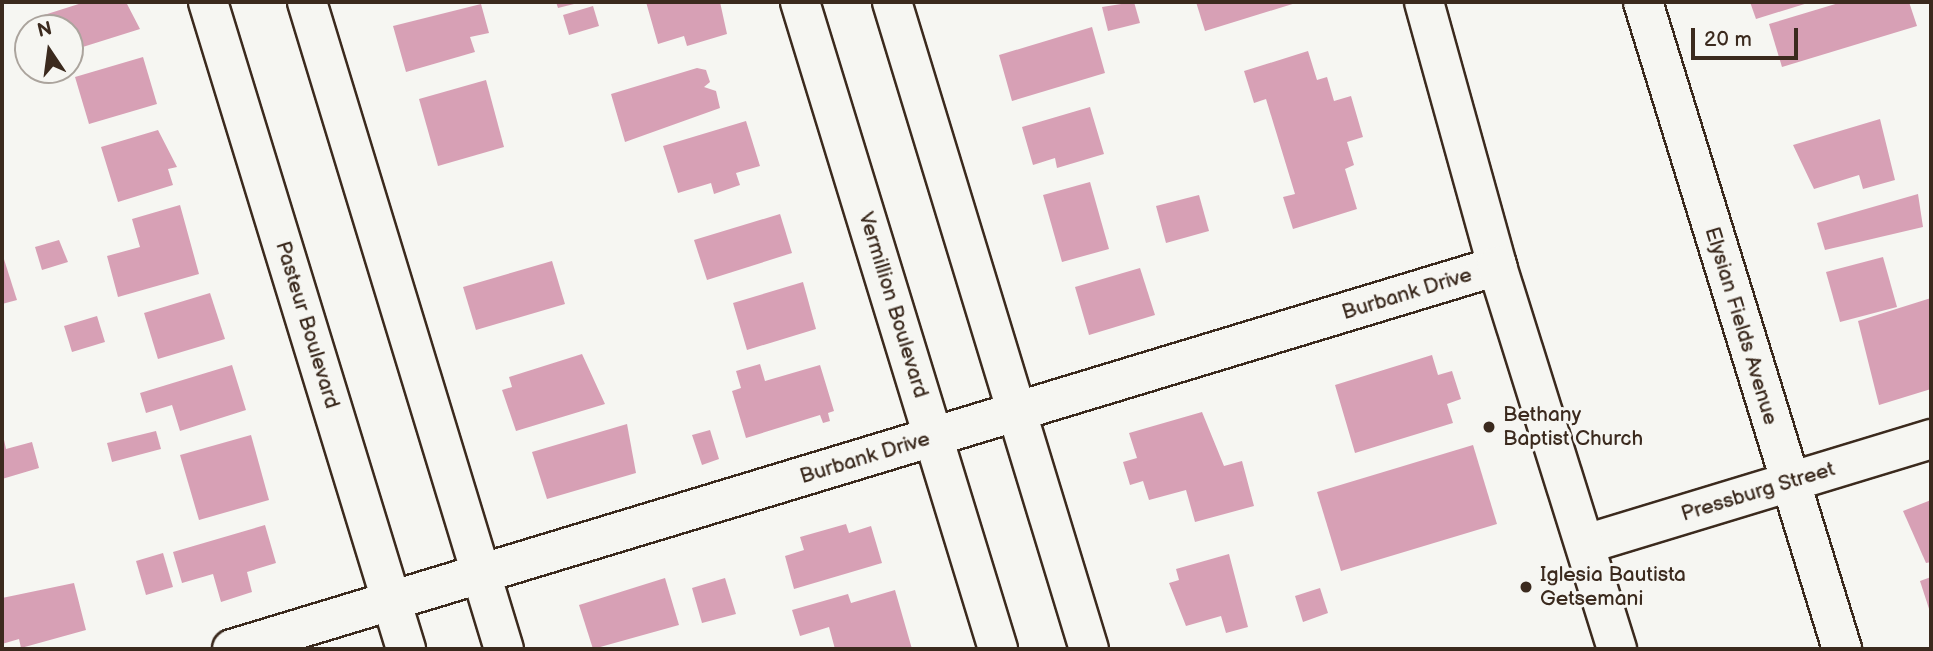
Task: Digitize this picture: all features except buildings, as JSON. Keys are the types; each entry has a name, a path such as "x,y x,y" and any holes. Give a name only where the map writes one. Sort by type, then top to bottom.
{"street":[{"name":"Pasteur Boulevard","path":"208,2 406,649"},
{"path":"307,2 504,649"},
{"name":"Vermillion Boulevard","path":"800,2 998,649"},
{"path":"892,2 1089,649"},
{"path":"1424,2 1497,266 1617,649"},
{"name":"Elysian Fields Avenue","path":"1643,2 1842,649"},
{"name":"Burbank Drive","path":"232,649 1497,266"},
{"name":"Pressburg Street","path":"1586,544 1931,439"}],"place":[{"name":"Bethany Baptist Church","path":"1489,427"},
{"name":"Iglesia Bautista Getsemani","path":"1526,587"}]}
